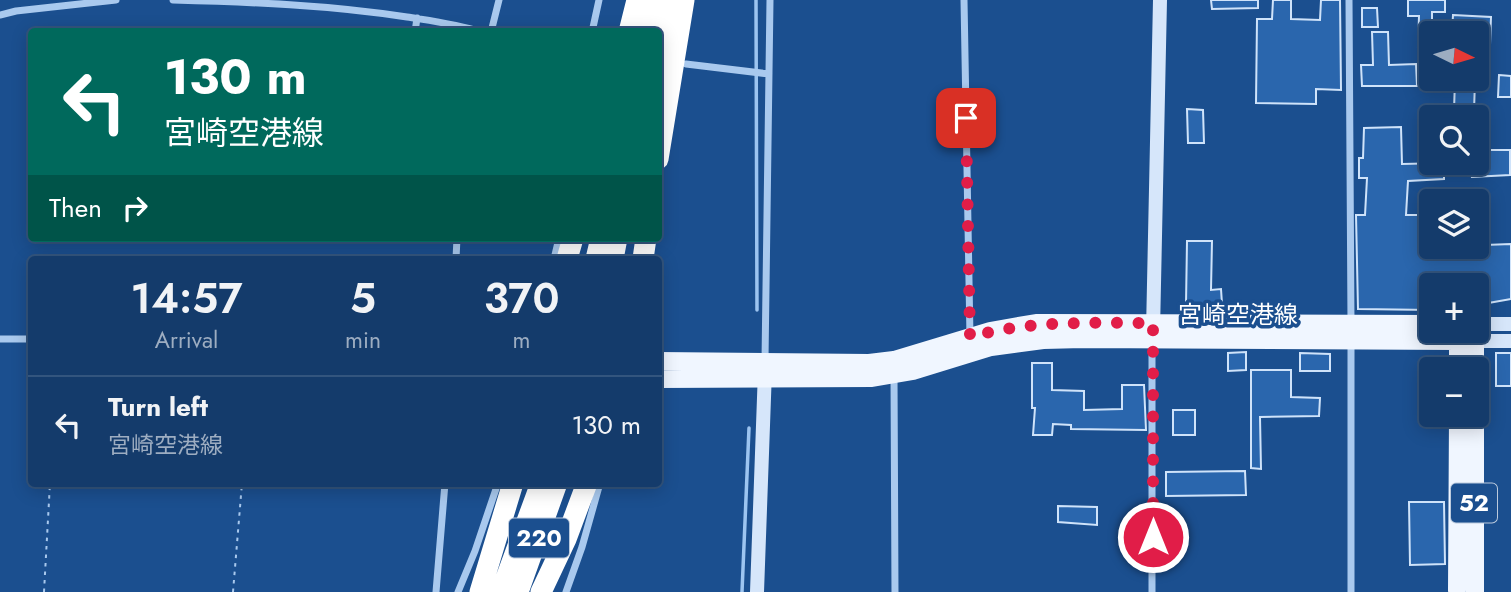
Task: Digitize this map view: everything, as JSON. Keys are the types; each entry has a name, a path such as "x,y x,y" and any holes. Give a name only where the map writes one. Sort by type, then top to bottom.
{"highway":[{"path":"630,28 637,0"},
{"path":"647,28 653,0"},
{"path":"662,32 669,0"},
{"path":"662,135 684,0"},
{"path":"500,592 513,487"},
{"name":"220","path":"500,592 539,487"},
{"name":"220","path":"500,592 556,487"},
{"path":"541,592 566,539 586,487"}],"main road":[{"name":"宮崎空港線","path":"662,379 850,380 894,367 970,337 1037,323 1153,331 1419,333"},
{"name":"宮崎空港線","path":"1351,331 1419,325"},
{"name":"宮崎空港線","path":"662,361 732,363 765,360 894,367 1010,344 1153,331"},
{"name":"52","path":"1459,427 1466,591"},
{"name":"52","path":"1466,591 1474,427"}],"street":[{"path":"0,15 116,0"},
{"path":"173,0 344,8 468,28"},
{"path":"492,28 499,0"},
{"path":"593,28 599,0"},
{"path":"757,592 765,360 770,0"},
{"path":"964,0 970,337"},
{"path":"1152,592 1153,331 1160,0"},
{"path":"1349,0 1351,592"},
{"path":"416,28 417,18"},
{"path":"686,64 769,74"},
{"path":"1489,329 1511,324"},
{"path":"1489,337 1511,341"},
{"path":"0,339 28,339"},
{"path":"894,367 895,592"},
{"path":"436,592 445,487"},
{"path":"458,592 497,487"},
{"path":"566,592 583,547 599,487"}],"path":[{"path":"44,592 50,487"},
{"path":"233,592 242,487"}],"building":[{"path":"1211,0 1258,0 1258,8 1212,9"},
{"path":"1273,0 1291,0 1291,19 1320,20 1321,0 1340,0 1341,90 1316,89 1316,104 1256,103 1257,19 1272,19"},
{"path":"1408,0 1445,0 1445,12 1432,12 1432,21 1419,21 1419,47 1418,47 1419,16 1408,16"},
{"path":"1362,8 1377,8 1378,27 1362,27"},
{"path":"1453,15 1491,17 1489,73 1489,21 1453,21"},
{"path":"1372,32 1388,32 1389,65 1416,64 1417,86 1362,86 1361,65 1373,65"},
{"path":"1499,75 1511,76 1511,97 1498,97"},
{"path":"1455,91 1475,91 1474,105 1454,105"},
{"path":"1187,109 1203,110 1204,143 1188,143"},
{"path":"1401,127 1402,164 1419,164 1419,175 1444,175 1444,179 1408,181 1406,215 1419,215 1419,259 1489,259 1489,245 1511,244 1511,299 1489,303 1489,273 1419,273 1419,310 1358,309 1356,215 1365,215 1367,178 1359,178 1364,128"},
{"path":"1489,150 1510,150 1510,175 1472,177 1489,175"},
{"path":"1187,241 1212,241 1211,290 1221,289 1222,304 1186,304"},
{"path":"1246,352 1246,370 1228,371 1228,353"},
{"path":"1300,353 1330,354 1330,371 1300,371"},
{"path":"1496,353 1511,353 1511,386 1496,386"},
{"path":"1032,363 1052,363 1052,390 1084,391 1084,410 1122,409 1122,385 1144,385 1146,430 1071,429 1071,425 1053,424 1052,435 1033,435 1035,408 1032,408"},
{"path":"1251,370 1291,370 1291,397 1320,398 1319,416 1260,417 1261,469 1251,468"},
{"path":"1173,410 1195,410 1195,435 1173,435"},
{"path":"1245,471 1246,495 1166,496 1166,472"},
{"path":"1409,502 1444,502 1445,564 1410,565"},
{"path":"1058,506 1097,507 1097,525 1058,522"}],"waterway":[{"path":"756,0 757,310"},
{"path":"742,592 749,428"}],"route":[{"path":"966,118 970,337 1037,323 1153,323 1153,537"}]}
